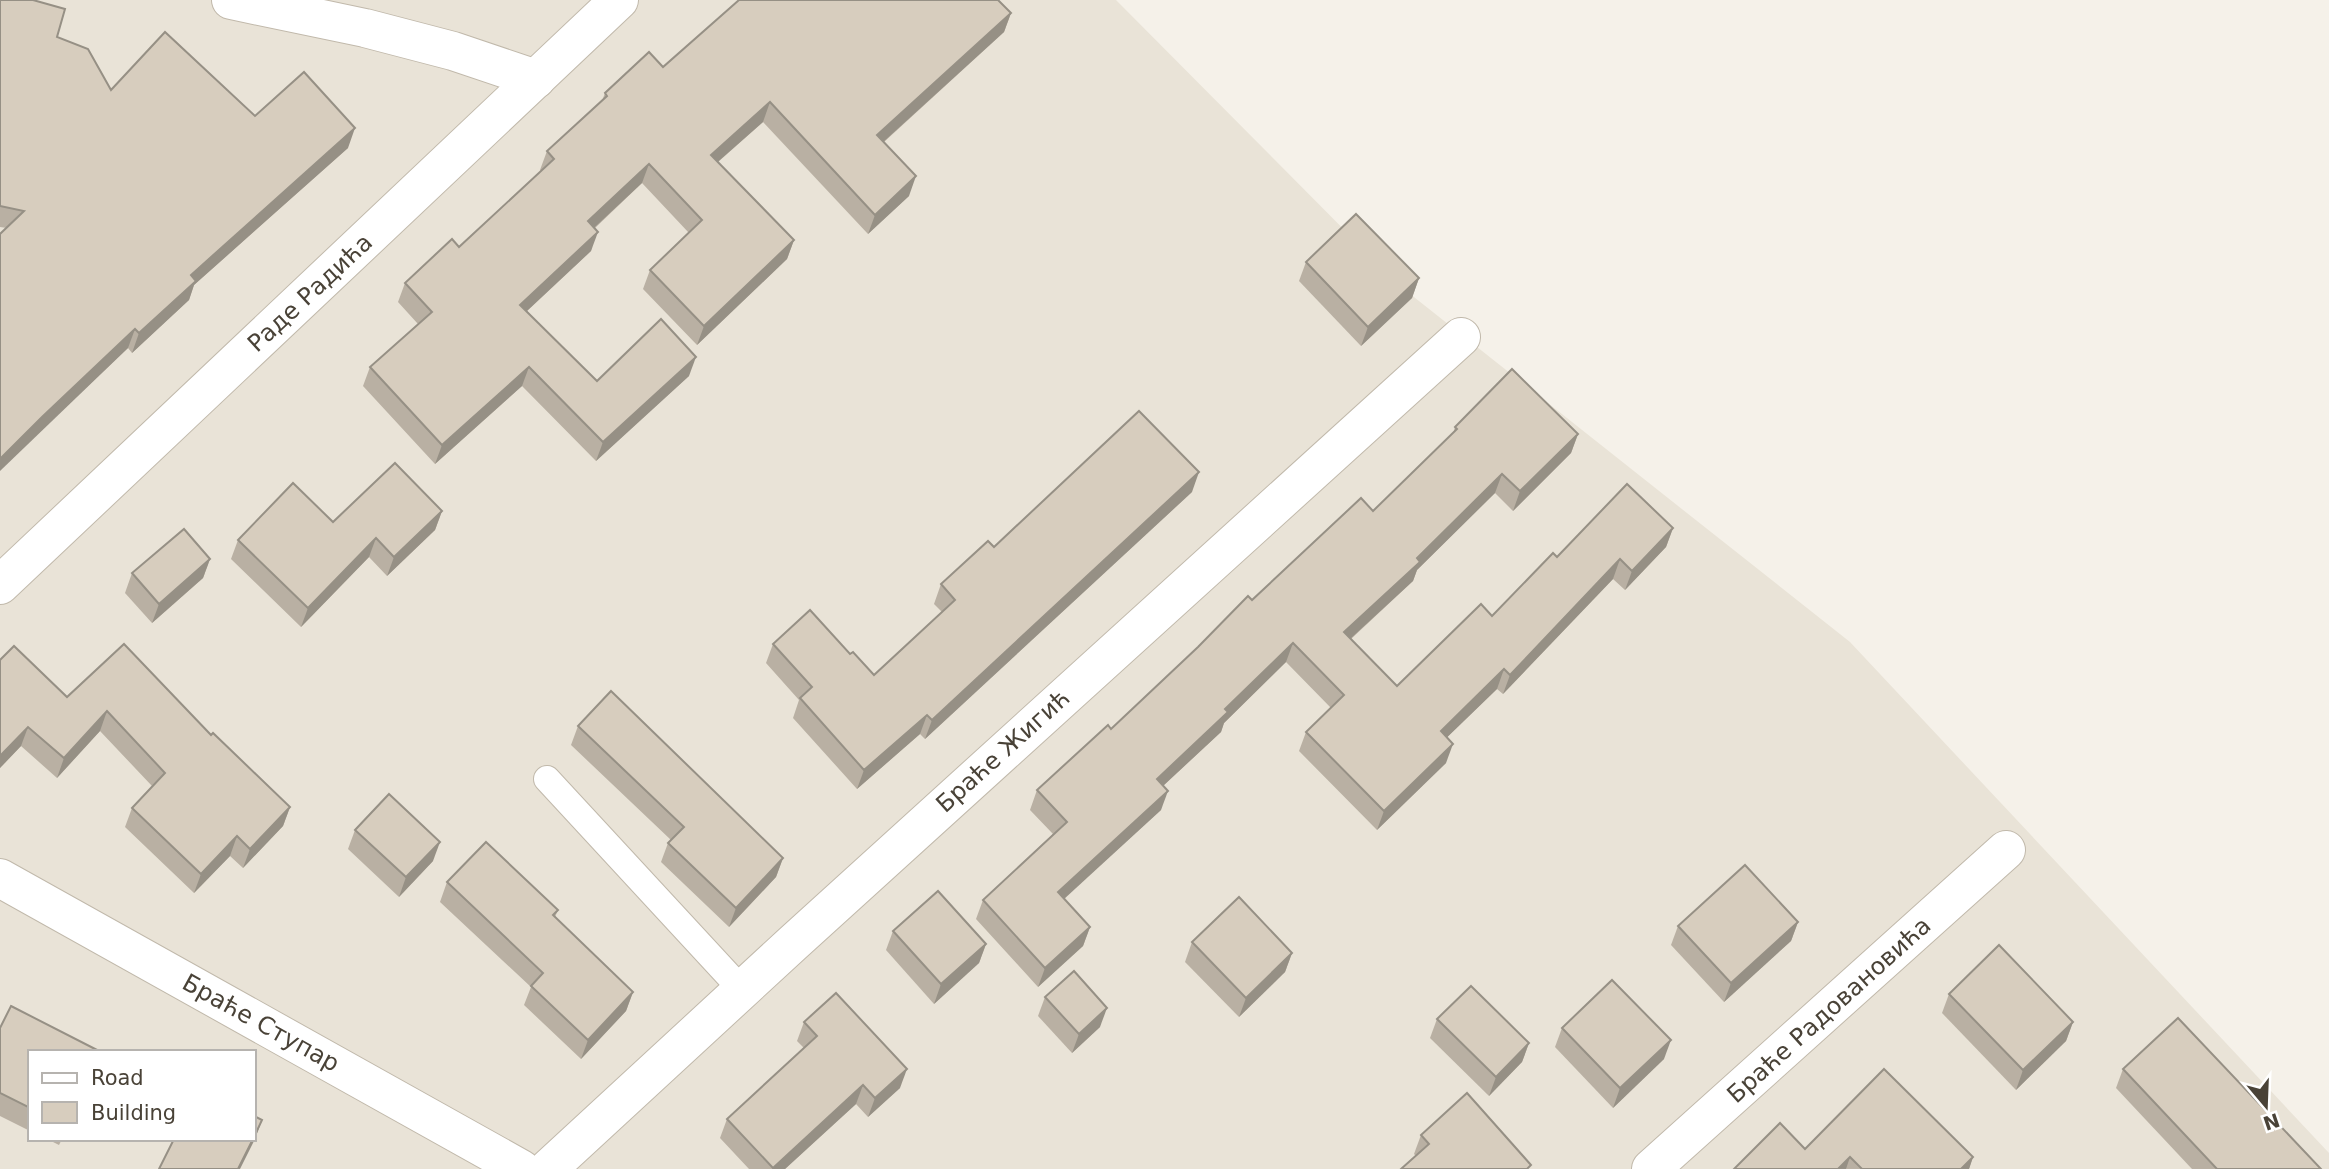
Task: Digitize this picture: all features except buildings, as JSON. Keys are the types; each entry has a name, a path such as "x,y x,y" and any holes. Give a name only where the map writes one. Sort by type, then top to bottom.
{"street":[{"path":"231,0 365,28 453,51 536,79"},
{"name":"Раде Радића","path":"0,585 619,0"},
{"name":"Браће Жигић","path":"548,1169 1461,337"},
{"name":"Браће Радовановића","path":"1651,1169 2006,849"},
{"name":"Браће Ступар","path":"0,878 522,1169"}],"lane":[{"path":"547,779 742,990"}],"shaded area":[{"path":"0,0 1116,0 1400,286 1850,642 2329,1153 2329,1169 0,1169"}]}
